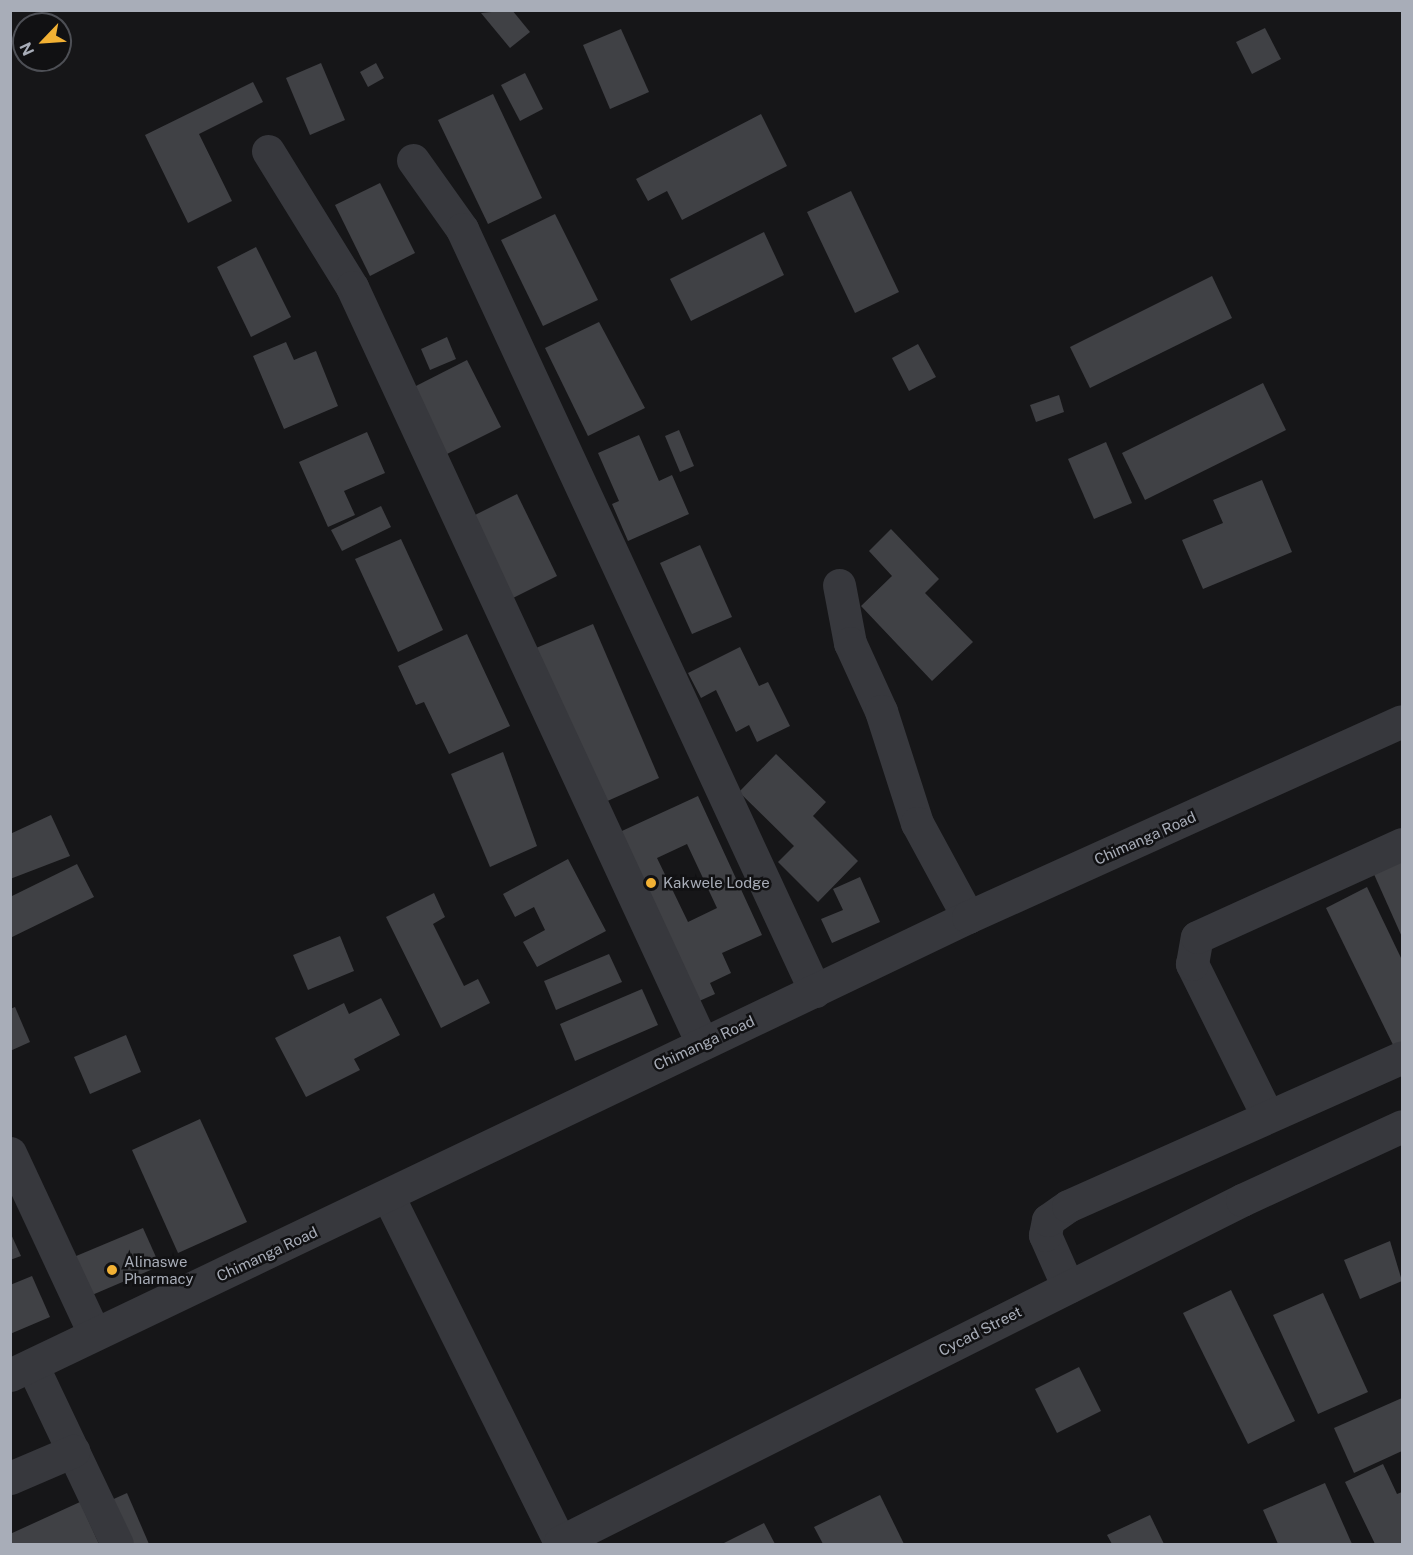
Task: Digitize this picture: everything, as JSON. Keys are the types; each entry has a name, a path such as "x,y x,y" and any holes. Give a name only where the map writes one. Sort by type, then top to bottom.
{"street":[{"path":"268,152 352,287 702,1043"},
{"path":"413,160 462,229 814,991"},
{"path":"839,585 850,643 881,711 916,823 968,918"},
{"name":"Chimanga Road","path":"21,1370 94,1333 389,1198 702,1043 968,918 1402,721"},
{"path":"1267,1115 1192,964 1197,937 1402,844"},
{"path":"1068,1287 1047,1248 1048,1220 1267,1115 1402,1057"},
{"name":"Cycad Street","path":"560,1543 1068,1287 1402,1126"},
{"path":"10,1153 94,1333"},
{"path":"389,1198 560,1543"},
{"path":"21,1370 74,1451 117,1545"},
{"path":"10,1478 74,1451"}],"building":[{"path":"512,10 530,32 510,48 481,13"},
{"path":"1265,28 1281,59 1252,74 1236,42"},
{"path":"621,29 649,92 610,109 583,45"},
{"path":"321,63 345,120 310,135 286,78"},
{"path":"376,63 384,78 368,87 360,72"},
{"path":"525,73 543,109 520,121 501,85"},
{"path":"253,82 263,102 199,134 232,201 188,223 145,135"},
{"path":"493,94 542,198 488,224 438,120"},
{"path":"761,114 787,166 682,220 667,191 648,201 636,179"},
{"path":"380,183 415,253 370,276 335,205"},
{"path":"851,191 899,292 855,313 807,212"},
{"path":"555,214 598,300 543,326 501,240"},
{"path":"764,232 784,275 691,321 670,279"},
{"path":"256,247 291,317 251,337 217,267"},
{"path":"1212,276 1232,318 1090,388 1070,347"},
{"path":"599,322 645,408 588,436 545,348"},
{"path":"447,337 456,359 430,370 421,349"},
{"path":"286,342 294,360 316,351 338,406 284,429 253,356"},
{"path":"918,344 936,377 909,391 892,358"},
{"path":"467,360 501,427 447,454 414,387"},
{"path":"1263,383 1286,430 1145,500 1122,453"},
{"path":"1059,395 1064,412 1036,422 1030,405"},
{"path":"679,430 694,466 680,472 665,436"},
{"path":"367,432 385,473 344,491 355,515 328,527 299,462"},
{"path":"639,435 659,481 672,475 689,514 628,541 612,504 619,501 598,453"},
{"path":"1106,442 1132,503 1094,519 1068,459"},
{"path":"1262,480 1292,552 1203,589 1182,540 1223,523 1213,500"},
{"path":"517,494 557,576 513,598 473,516"},
{"path":"381,506 391,527 342,551 331,530"},
{"path":"891,529 939,579 925,593 973,642 932,681 861,606 892,576 869,551"},
{"path":"401,539 443,630 398,652 355,559"},
{"path":"700,545 732,617 692,634 660,563"},
{"path":"593,624 659,778 603,803 536,648"},
{"path":"467,634 510,726 449,754 424,702 416,705 398,666"},
{"path":"740,647 759,686 768,682 790,726 757,742 749,725 736,732 716,690 701,698 688,673"},
{"path":"503,752 537,846 490,867 451,774"},
{"path":"776,754 826,802 813,816 858,861 818,902 778,862 794,846 739,792"},
{"name":"Kakwele Lodge","path":"698,796 762,935 722,953 731,973 710,983 715,994 688,1006 611,836","holes":["687,844 717,908 688,922 657,858"]},
{"path":"51,815 70,856 10,879 10,834"},
{"path":"568,859 606,931 537,967 523,942 545,930 534,907 515,917 503,894"},
{"path":"1402,859 1402,937 1373,872"},
{"path":"77,864 94,897 10,938 10,897"},
{"path":"860,877 880,922 832,943 821,919 843,910 833,889"},
{"path":"1367,887 1402,960 1402,1052 1398,1055 1326,908"},
{"path":"434,893 445,917 433,924 464,986 478,979 490,1003 441,1028 386,917"},
{"path":"340,936 354,971 308,990 293,955"},
{"path":"609,954 622,982 556,1010 544,981"},
{"path":"642,989 658,1025 575,1061 560,1024"},
{"path":"381,998 400,1035 354,1059 360,1070 306,1097 275,1038 344,1003 349,1014"},
{"path":"15,1007 30,1042 10,1051 10,1009"},
{"path":"126,1035 141,1072 90,1094 74,1057"},
{"path":"200,1119 247,1222 178,1253 132,1150"},
{"path":"143,1228 160,1266 85,1298 69,1259"},
{"path":"10,1232 21,1256 10,1260"},
{"path":"1390,1241 1402,1281 1360,1299 1344,1260"},
{"path":"32,1276 50,1317 10,1334 10,1285"},
{"path":"1231,1290 1295,1421 1248,1444 1183,1313"},
{"path":"1323,1293 1368,1392 1318,1414 1273,1315"},
{"path":"1079,1367 1101,1411 1057,1433 1035,1389"},
{"path":"1402,1398 1402,1451 1354,1473 1334,1428"},
{"path":"1383,1464 1397,1494 1402,1492 1402,1544 1375,1544 1345,1482"},
{"path":"1325,1483 1352,1544 1278,1544 1263,1510"},
{"path":"127,1493 149,1544 126,1544 107,1502"},
{"path":"880,1495 904,1544 823,1544 814,1527"},
{"path":"80,1502 99,1544 10,1544 10,1534"},
{"path":"1150,1515 1164,1544 1112,1544 1107,1535"},
{"path":"764,1523 775,1544 722,1544"}],"place":[{"name":"Kakwele Lodge","path":"651,883"},
{"name":"Alinaswe Pharmacy","path":"112,1270"}]}
